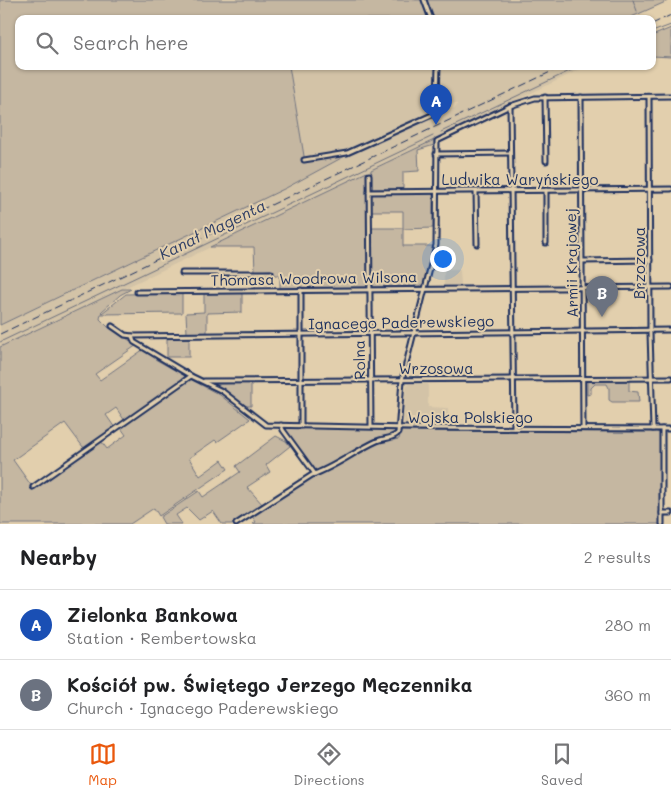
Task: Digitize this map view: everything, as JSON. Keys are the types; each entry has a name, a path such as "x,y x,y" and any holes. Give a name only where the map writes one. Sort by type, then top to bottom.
{"street":[{"path":"424,0 430,15"},
{"path":"304,160 347,153 432,115 436,109 438,70"},
{"name":"Brzozowa","path":"649,96 650,330 653,429"},
{"path":"236,524 315,474 324,471 378,440 396,436 398,433 402,380 436,245 437,140 510,106 535,98 671,96"},
{"path":"545,97 546,161"},
{"name":"Armii Krajowej","path":"581,97 583,428"},
{"path":"510,106 514,428"},
{"path":"436,154 510,153"},
{"name":"Rolna","path":"369,175 371,426"},
{"name":"Ludwika Waryńskiego","path":"369,192 671,189"},
{"path":"546,190 546,243"},
{"path":"476,192 477,244"},
{"path":"582,261 650,260"},
{"path":"182,273 271,273"},
{"name":"Thomasa Woodrowa Wilsona","path":"137,292 671,287"},
{"path":"301,290 302,426"},
{"path":"112,326 125,335 132,336 134,342 201,380"},
{"name":"Ignacego Paderewskiego","path":"132,336 671,330"},
{"path":"33,486 191,376"},
{"name":"Wrzosowa","path":"201,380 671,378"},
{"name":"Wojska Polskiego","path":"201,380 222,391 262,422 269,425 671,429"},
{"path":"281,426 315,474"},
{"path":"662,429 662,524"},
{"path":"662,513 671,513"}],"shaded area":[{"path":"0,0 670,0 636,15 15,15 15,70 290,70 305,162 345,156 286,188 0,325"},
{"path":"671,28 671,57 656,56 656,34"},
{"path":"290,70 435,70 434,112 345,151 304,157"},
{"path":"442,70 579,70 0,347 0,325 286,188 345,156 456,107 457,104 450,103 450,107 446,108 444,107 445,103 441,102"},
{"path":"434,140 434,145 418,150 419,171 403,172 403,189 371,189 371,170"},
{"path":"367,172 368,287 280,288 280,275 272,275 271,270 255,271 254,247 210,247"},
{"path":"433,192 433,228 403,229 403,246 433,246 423,284 420,286 372,287 372,228 403,228 403,211 371,211 371,193"},
{"path":"444,270 460,270 461,285 444,286"},
{"path":"122,289 131,289 120,295 102,313 126,294 182,293 182,313 101,314 100,319 108,327 137,345 95,374 100,380 144,349 156,356 155,359 185,376 185,379 125,421 116,408 106,415 115,428 86,448 83,447 65,423 13,460 33,488 101,441 107,449 126,435 121,428 190,379 220,395 250,419 217,442 215,440 189,458 200,476 222,460 228,469 159,516 154,508 130,524 0,524 0,347"},
{"path":"204,292 242,292 242,312 207,313 207,333 187,333 186,313 204,312"},
{"path":"167,337 189,337 189,357 167,357"},
{"path":"587,381 629,381 629,391 638,392 639,402 612,402 609,400 607,384 595,384 591,388 591,394 587,395"},
{"path":"251,383 251,406 244,406 212,384"},
{"path":"409,384 428,384 428,407 448,408 448,425 406,425 404,423 406,387"},
{"path":"285,427 394,429 393,440 399,439 401,431 660,433 660,524 253,524 256,522 252,516 314,475 314,468 285,431"},
{"path":"276,436 286,441 290,446 266,465 270,472 247,487 263,505 234,524 222,524 213,511 199,520 187,508 176,515 182,524 164,524 160,517 199,491 203,497 240,472 236,466"}],"waterway":[{"path":"633,0 637,11"},
{"name":"Kanał Magenta","path":"656,31 671,25"},
{"name":"Kanał Magenta","path":"441,132 572,70"},
{"name":"Kanał Magenta","path":"0,342 433,136"}],"railway":[{"path":"656,22 671,15"},
{"path":"0,334 555,70"}],"place":[{"name":"Zielonka Bankowa","path":"436,125"},
{"name":"Kościół pw. Świętego Jerzego Męczennika","path":"602,317"}]}
